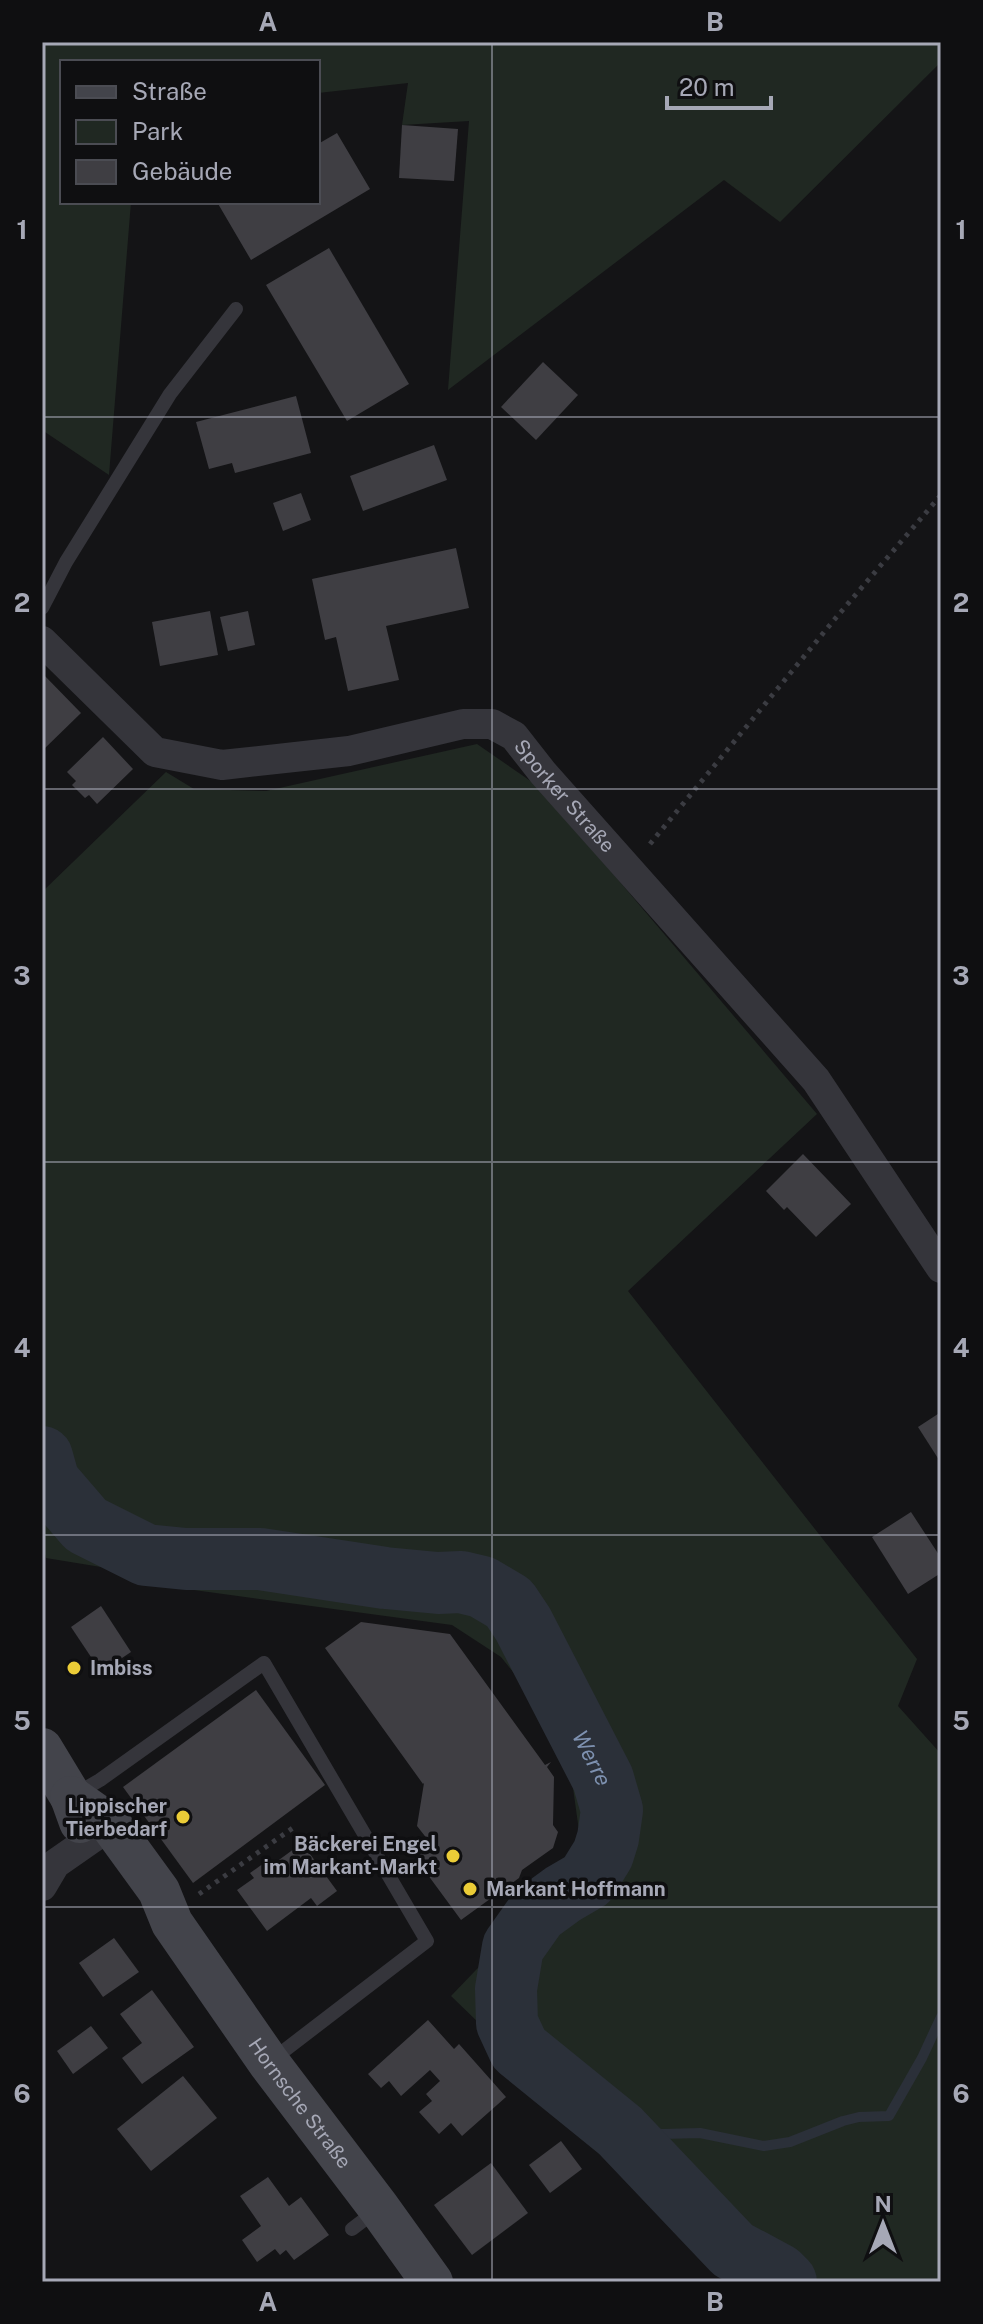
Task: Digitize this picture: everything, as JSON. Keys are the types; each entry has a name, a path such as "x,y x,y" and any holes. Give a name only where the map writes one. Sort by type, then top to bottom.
{"main road":[{"name":"Hornsche Straße","path":"42,1749 71,1797 98,1833 181,1912 269,2063 432,2282"}],"street":[{"name":"Sporker Straße","path":"42,641 155,752 222,765 349,751 463,724 492,724 514,736 543,773 816,1080 941,1268"},
{"path":"42,1886 55,1864 98,1833"}],"lane":[{"path":"42,608 66,562 170,394 236,309"},
{"path":"71,1797 100,1780 264,1663 427,1941 269,2063"}],"path":[{"path":"629,869 941,495"},
{"path":"181,1912 297,1825"}],"green space":[{"path":"42,42 941,42 941,62 780,222 724,180 448,390 469,121 402,125 408,83 320,93 320,60 60,60 60,204 131,204 109,475 42,430"},
{"path":"477,744 532,782 817,1114 628,1291 917,1659 898,1706 941,1754 941,2282 736,2282 608,2149 644,2120 604,2144 451,1996 524,1920 580,1838 566,1738 501,1657 452,1625 172,1587 101,1567 46,1558 42,1543 42,892 166,772 194,789 266,791"}],"building":[{"path":"402,125 458,129 454,181 399,178"},
{"path":"337,133 370,189 251,260 218,204 320,204 320,143"},
{"path":"329,248 409,384 347,421 266,285"},
{"path":"543,362 578,395 536,440 501,407"},
{"path":"296,396 311,453 235,473 232,463 209,469 196,422"},
{"path":"434,445 447,480 363,511 350,476"},
{"path":"301,493 311,520 283,531 273,503"},
{"path":"456,548 469,608 386,626 399,680 348,691 336,637 325,640 312,579"},
{"path":"210,611 218,655 160,666 152,622"},
{"path":"248,611 255,645 228,651 220,617"},
{"path":"42,673 81,713 42,751"},
{"path":"103,737 133,769 97,804 89,795 85,798 72,785 76,781 67,772"},
{"path":"803,1154 851,1204 816,1237 787,1207 784,1210 766,1191"},
{"path":"941,1412 941,1463 918,1427"},
{"path":"911,1512 941,1558 941,1573 908,1594 872,1537"},
{"path":"101,1606 131,1652 101,1672 71,1627"},
{"path":"361,1622 450,1634 545,1765 551,1762 547,1767 554,1777 553,1825 558,1832 553,1848 522,1870 519,1878 461,1920 411,1852 428,1840 417,1826 424,1783 325,1648"},
{"path":"256,1690 325,1785 193,1883 123,1787"},
{"path":"302,1843 337,1891 317,1906 311,1898 267,1931 237,1890 254,1878 250,1873 264,1863 268,1868"},
{"path":"114,1938 139,1972 103,1997 79,1963"},
{"path":"152,1990 194,2047 142,2084 122,2058 142,2043 120,2014"},
{"path":"428,2020 454,2049 459,2044 506,2097 462,2136 451,2123 439,2134 419,2112 432,2101 426,2094 440,2081 430,2070 401,2096 389,2081 381,2088 368,2074"},
{"path":"91,2026 108,2048 73,2074 57,2051"},
{"path":"183,2076 217,2118 151,2171 117,2129"},
{"path":"561,2141 582,2169 550,2193 529,2165"},
{"path":"491,2163 528,2213 472,2255 434,2205"},
{"path":"268,2177 289,2206 301,2197 329,2235 294,2260 286,2250 280,2255 275,2249 257,2262 242,2240 261,2226 240,2196"}],"waterway":[{"name":"Werre","path":"42,1457 49,1482 86,1525 146,1555 186,1559 260,1559 385,1578 461,1582 482,1587 509,1603 523,1624 603,1779 612,1810 603,1854 587,1880 537,1913 513,1947 506,1989 507,2023 519,2049 620,2131 733,2250 778,2274 786,2282"},
{"path":"620,2131 700,2133 764,2146 790,2142 859,2117 889,2116 941,2017"}],"place":[{"name":"Imbiss","path":"74,1668"},
{"name":"Lippischer Tierbedarf","path":"183,1817"},
{"name":"Bäckerei Engel im Markant-Markt","path":"453,1856"},
{"name":"Markant Hoffmann","path":"470,1889"}]}
